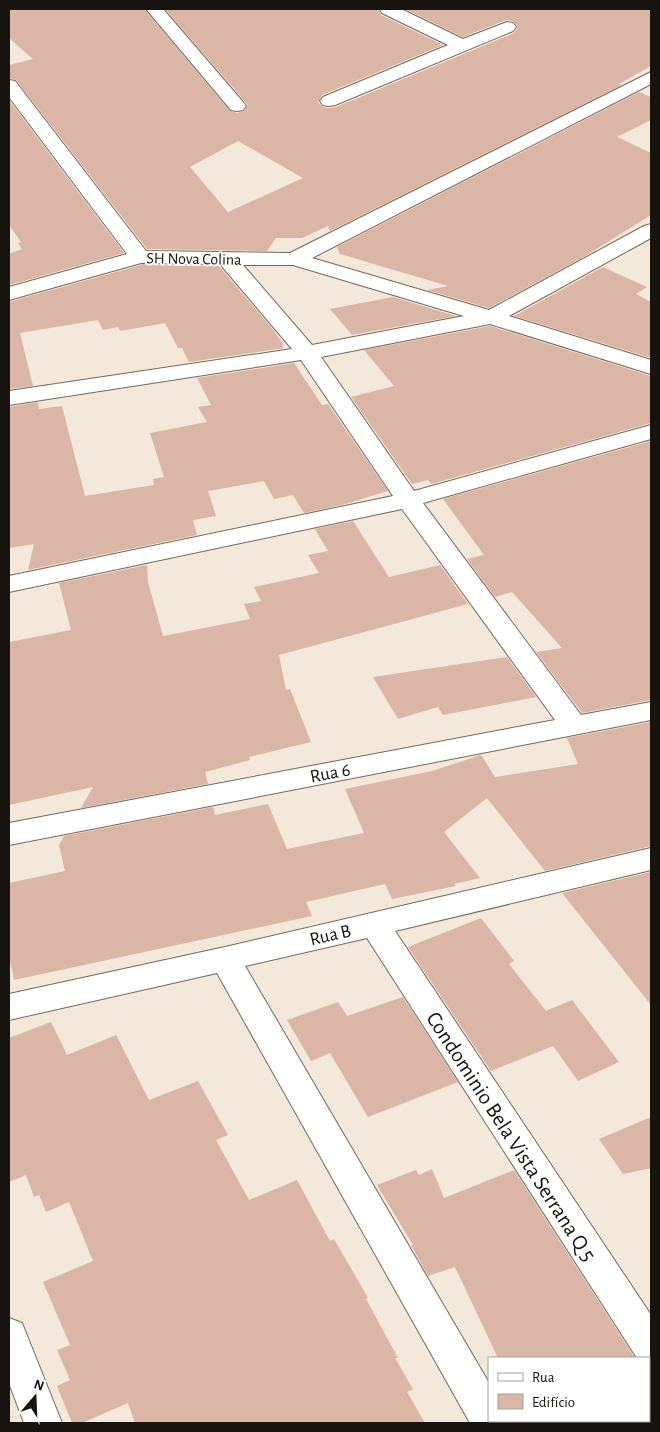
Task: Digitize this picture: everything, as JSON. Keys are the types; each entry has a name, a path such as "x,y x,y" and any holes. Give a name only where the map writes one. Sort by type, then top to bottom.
{"street":[{"path":"154,9 237,106"},
{"path":"388,9 463,46"},
{"path":"329,101 507,27"},
{"path":"294,259 651,77"},
{"path":"9,85 140,257"},
{"path":"9,398 307,353 491,317 651,230"},
{"name":"SH Nova Colina","path":"9,294 140,257 294,259"},
{"path":"226,258 307,353 408,500 574,725"},
{"path":"294,259 491,317 651,367"},
{"path":"622,357 651,352"},
{"path":"9,584 408,500 651,432"},
{"name":"Rua 6","path":"9,834 651,711"},
{"name":"Rua B","path":"9,1007 225,959 651,859"},
{"name":"Condominio Bela Vista Serrana Q 5","path":"374,924 651,1347"},
{"path":"225,959 488,1418"},
{"path":"9,1336 43,1423"}],"building":[{"path":"9,9 144,9 230,111 237,113 244,111 248,105 165,9 378,9 381,15 443,45 322,95 318,102 323,107 329,108 336,107 514,33 518,27 513,21 506,20 463,37 405,9 651,9 651,66 619,84 622,85 330,231 328,226 302,238 276,238 267,251 147,249 16,80 9,78 9,65 33,59 9,38","holes":["238,141 303,178 228,212 190,167"]},
{"path":"639,92 651,97 651,120 617,137 651,153 651,215 582,258 489,308 427,290 448,286 340,254 337,247"},
{"path":"9,100 124,253 9,285 9,254 22,249 18,243 21,242 9,225"},
{"path":"141,265 219,266 271,327 284,345 282,345 284,348 189,362 182,348 178,348 165,323 120,331 118,327 103,330 98,320 20,333 33,386 9,389 9,302"},
{"path":"603,267 647,287 636,294 651,302 651,358 514,316"},
{"path":"393,297 456,316 352,335 330,309"},
{"path":"490,326 651,376 651,423 431,484 428,480 412,484 351,397 394,386 364,350"},
{"path":"294,363 322,405 328,404 388,491 342,505 304,513 293,495 274,499 264,481 208,491 216,516 193,520 197,535 28,570 34,544 9,548 9,407 38,402 39,409 62,406 85,496 154,485 153,479 164,477 150,433 207,422 198,407 211,405 197,378"},
{"path":"651,441 651,700 582,713 536,652 562,648 512,592 495,597 467,559 484,555 443,499"},
{"path":"353,521 389,577 440,565 468,604 279,655 286,690 290,689 311,742 249,757 250,760 205,772 208,784 81,808 93,787 9,805 9,642 71,630 59,583 147,565 148,582 163,636 250,619 244,604 261,601 254,587 319,573 308,555 328,551 315,529"},
{"path":"507,657 536,697 443,715 438,707 398,719 373,677"},
{"path":"651,722 651,846 545,871 487,798 444,832 480,878 454,884 456,886 392,899 385,884 306,902 312,916 14,980 9,956 9,883 65,871 59,845 64,836 213,807 215,815 268,804 287,849 364,833 345,789 432,771 481,755 495,777 578,764 567,738"},
{"path":"651,872 651,1005 562,893"},
{"path":"481,918 514,961 509,964 546,1011 572,1000 619,1062 578,1081 553,1046 491,1071 408,947"},
{"path":"403,997 458,1082 368,1117 330,1053 311,1061 287,1020 338,1002 347,1016"},
{"path":"51,1022 67,1055 116,1035 149,1100 198,1081 228,1135 216,1140 249,1200 297,1180 330,1241 334,1239 368,1298 366,1299 398,1358 395,1358 413,1389 407,1392 425,1423 135,1423 128,1403 82,1423 72,1423 57,1386 70,1380 57,1350 70,1345 43,1282 93,1261 69,1202 46,1212 39,1195 34,1197 26,1175 9,1182 9,1038"},
{"path":"651,1117 651,1168 623,1174 599,1139"},
{"path":"432,1169 444,1198 514,1170 634,1357 498,1357 455,1267 428,1276 411,1245 413,1245 377,1185 416,1170 419,1175"}]}
